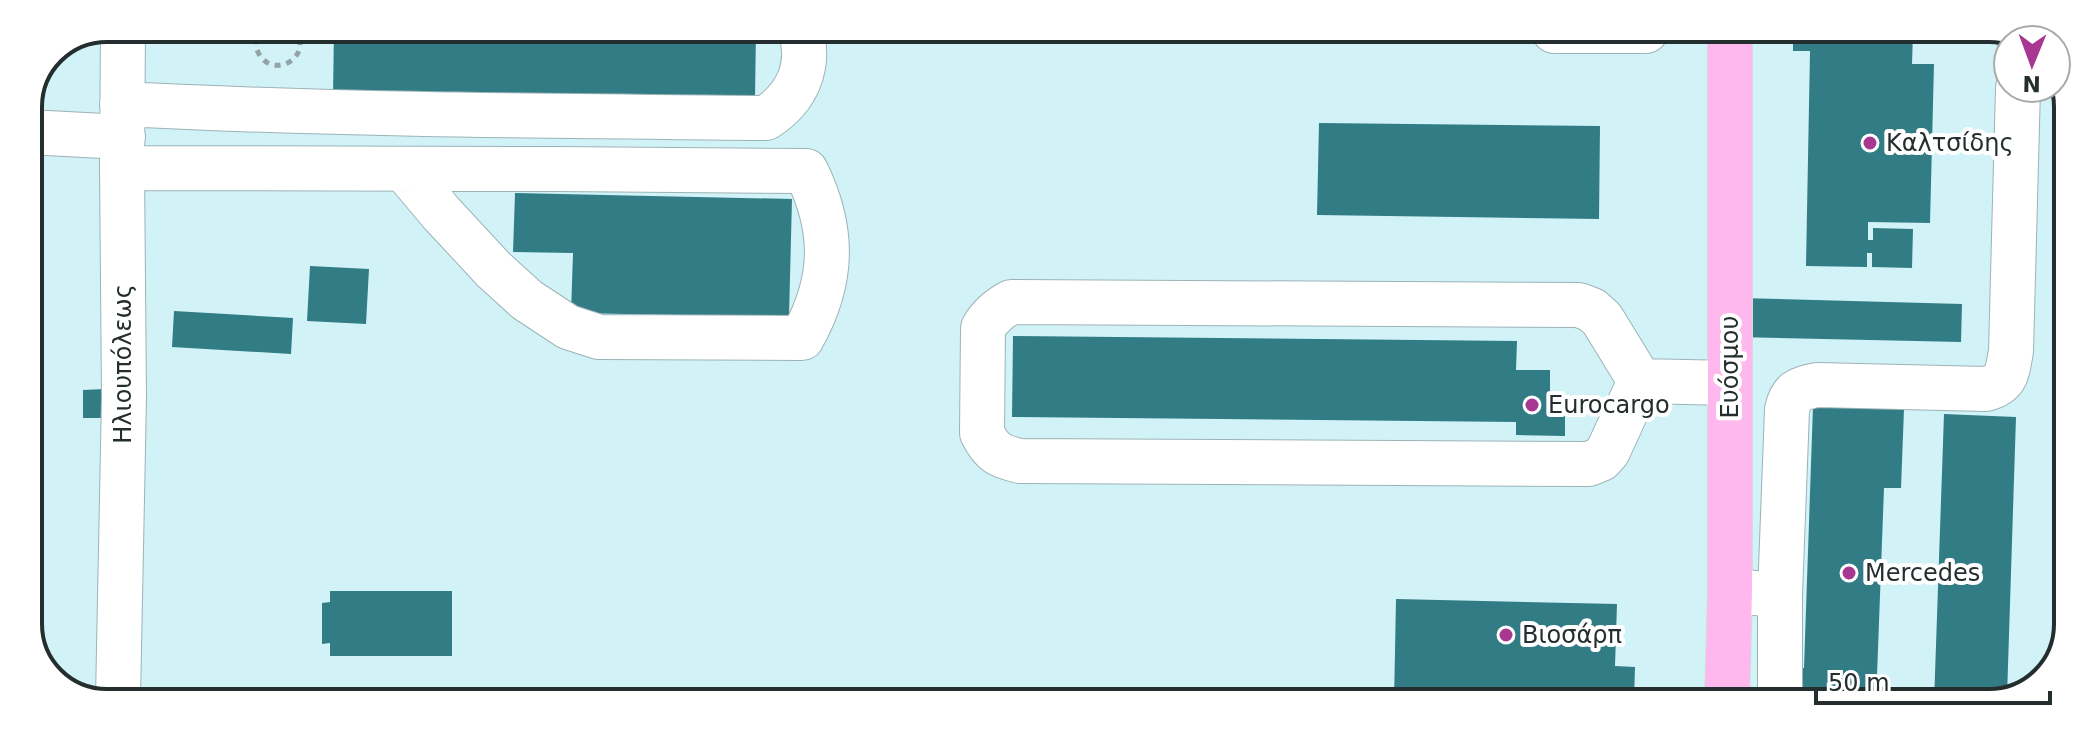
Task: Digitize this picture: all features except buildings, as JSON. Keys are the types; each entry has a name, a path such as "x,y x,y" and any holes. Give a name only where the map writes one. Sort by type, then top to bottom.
{"main road":[{"name":"Ευόσμου","path":"1727,689 1730,42"}],"street":[{"name":"Ηλιουπόλεως","path":"118,689 124,397 123,42"},
{"path":"122,136 275,112 766,118 789,99 797,86 805,56 803,42"},
{"path":"1780,689 1780,595 1790,398 1800,388 1817,385 1986,389 1999,385 2006,375 2011,351 2018,104"},
{"path":"42,133 122,136 404,169 806,171 819,202 827,234 820,299 802,338 599,337 568,327 527,300 494,270 404,169"},
{"path":"1011,302 1579,305 1592,310 1602,319 1640,381 1608,451 1601,459 1589,464 1020,461 1002,457 990,449 982,433 983,328 999,308 1011,302"},
{"path":"1640,381 1730,383"},
{"path":"1730,591 1780,595"}],"path":[{"path":"257,42 262,59 275,66 289,63 299,53 300,42"}],"shaded area":[{"path":"1992,42 1992,104 2054,104 2054,624 2051,645 2041,664 2025,678 2006,687 107,689 86,686 64,673 55,664 43,637 43,94 61,61 94,43"}],"place":[{"name":"Καλτσίδης","path":"1870,143"},
{"name":"Eurocargo","path":"1532,405"},
{"name":"Mercedes","path":"1849,573"},
{"name":"Βιοσάρπ","path":"1506,635"}]}
